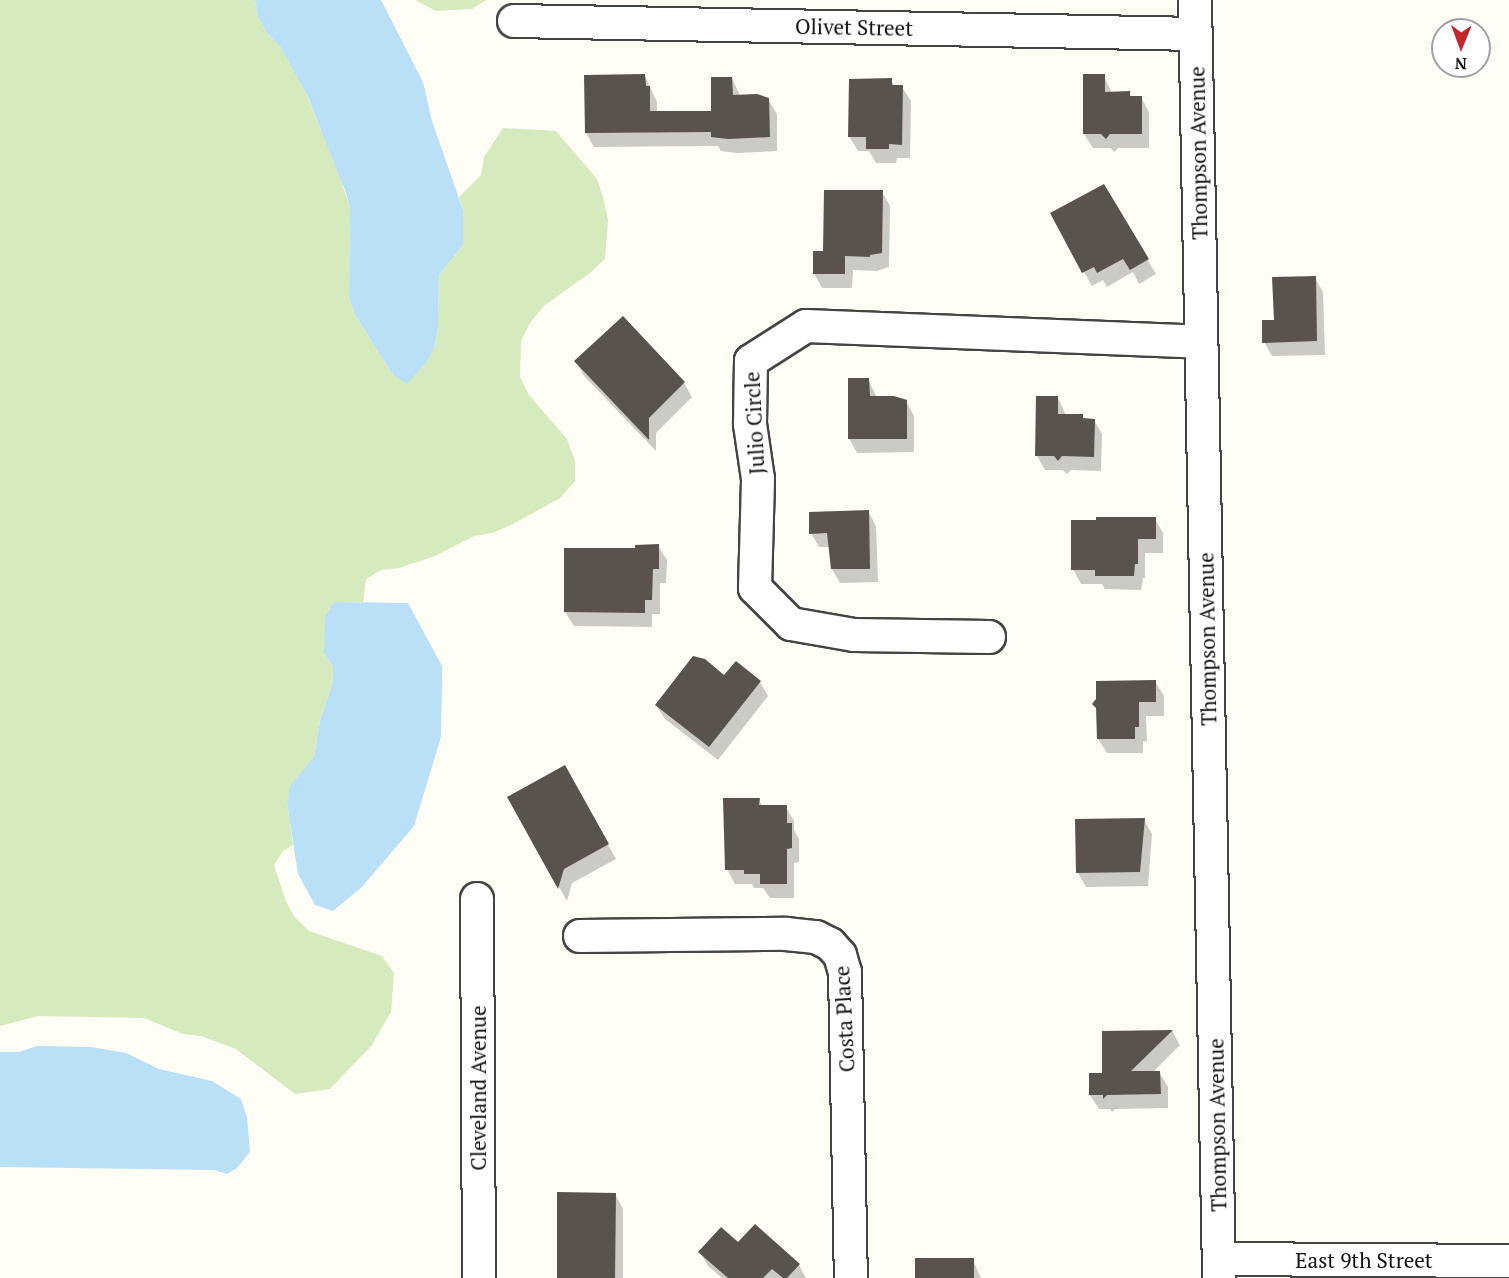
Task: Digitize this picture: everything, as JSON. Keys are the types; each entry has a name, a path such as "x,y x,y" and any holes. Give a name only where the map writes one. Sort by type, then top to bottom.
{"street":[{"name":"Thompson Avenue","path":"1195,0 1219,1269"},
{"name":"Olivet Street","path":"514,21 1195,33"},
{"name":"Julio Circle","path":"989,637 854,635 791,624 755,588 758,479 750,424 751,361 806,326 1201,342"},
{"name":"Cleveland Avenue","path":"477,899 479,1278"},
{"name":"Costa Place","path":"580,936 786,934 816,937 830,944 840,955 845,972 851,1278"},
{"name":"East 9th Street","path":"1219,1269 1509,1261"}],"green space":[{"path":"0,0 255,0 258,17 267,33 281,48 299,77 339,173 350,208 349,297 355,315 393,375 435,346 438,328 439,275 463,245 463,210 459,197 481,175 484,157 503,128 556,131 597,179 603,197 608,220 605,259 590,273 545,305 530,323 521,341 520,377 529,395 567,439 575,461 575,481 560,498 513,524 492,533 474,536 435,556 399,568 381,570 366,579 363,602 334,602 324,653 333,667 332,685 320,721 314,757 287,803 293,845 283,851 274,865 286,901 294,916 309,931 382,956 394,973 391,1012 372,1045 330,1089 295,1094 236,1049 201,1036 183,1034 144,1018 38,1016 0,1026"},
{"path":"415,0 486,0 472,9 436,11"}],"water":[{"path":"255,0 381,0 423,82 432,121 463,210 463,245 439,275 438,328 435,346 426,363 407,384 393,375 355,315 349,297 350,208 345,190 307,95 281,48 267,33 258,17"},
{"path":"334,602 408,603 442,666 442,683 441,737 414,826 362,887 333,911 315,905 298,874 287,803 290,786 314,757 320,721 332,685 333,667 324,653 325,617"},
{"path":"37,1046 91,1047 126,1053 159,1069 212,1081 241,1099 247,1117 250,1152 237,1168 227,1174 214,1170 0,1167 0,1052 19,1052"}],"building":[{"path":"645,74 646,86 650,86 650,111 711,111 711,77 732,77 733,95 757,94 769,98 770,137 728,139 711,137 711,132 585,133 584,75"},
{"path":"1083,74 1105,74 1105,92 1130,91 1130,96 1142,96 1142,134 1110,134 1106,139 1101,134 1083,134"},
{"path":"892,78 892,85 903,85 902,145 889,144 889,149 866,149 866,137 848,137 849,79"},
{"path":"1104,184 1149,259 1130,270 1123,259 1097,273 1094,267 1082,273 1050,213"},
{"path":"824,190 883,190 882,253 870,255 870,257 845,256 845,274 813,274 813,251 823,251"},
{"path":"1316,276 1317,341 1262,343 1262,320 1274,320 1272,277"},
{"path":"623,316 685,382 649,418 649,440 574,361"},
{"path":"848,378 869,378 870,396 894,396 907,400 907,439 848,439"},
{"path":"1036,396 1058,396 1058,414 1083,414 1083,418 1095,419 1094,457 1062,456 1058,461 1054,456 1035,456"},
{"path":"869,510 870,569 831,569 827,533 809,534 809,512"},
{"path":"1096,517 1156,517 1156,539 1138,539 1138,564 1135,564 1134,576 1095,576 1095,570 1071,570 1071,520 1096,520"},
{"path":"659,544 659,569 653,569 652,600 645,600 645,613 564,612 564,548 635,548 635,545"},
{"path":"693,656 705,659 724,675 736,661 761,681 709,747 655,705"},
{"path":"1156,680 1156,702 1139,702 1139,727 1135,727 1135,739 1097,739 1096,708 1092,704 1096,699 1096,681"},
{"path":"565,765 609,844 564,869 558,889 507,797"},
{"path":"723,798 760,798 759,805 787,805 787,823 792,823 792,848 787,849 787,884 760,884 760,874 744,874 744,870 725,870"},
{"path":"1145,818 1140,872 1076,873 1075,819"},
{"path":"1173,1030 1131,1071 1160,1071 1161,1094 1107,1095 1103,1099 1103,1095 1089,1095 1089,1073 1102,1073 1102,1031"},
{"path":"557,1192 616,1193 615,1278 557,1278"},
{"path":"755,1224 800,1264 787,1278 783,1278 772,1269 763,1278 728,1278 698,1252 721,1227 738,1242"},
{"path":"915,1258 974,1258 974,1278 915,1278"}]}
